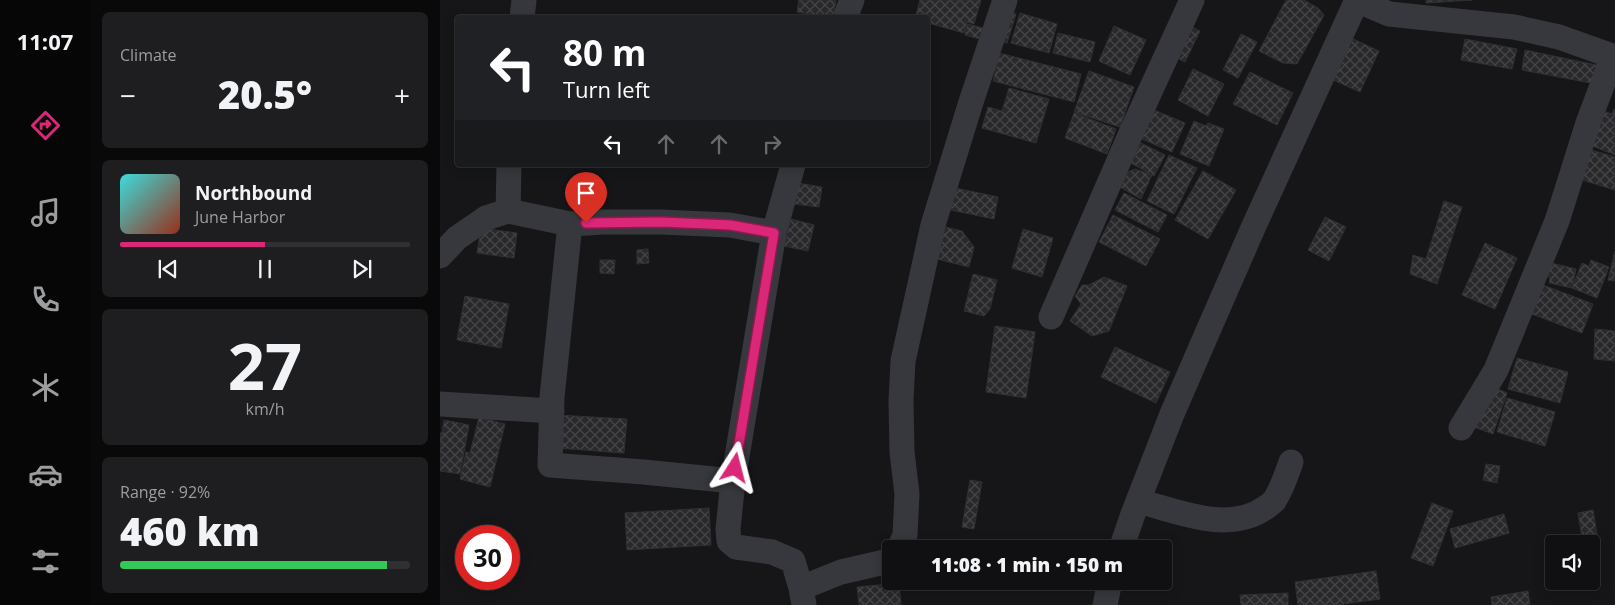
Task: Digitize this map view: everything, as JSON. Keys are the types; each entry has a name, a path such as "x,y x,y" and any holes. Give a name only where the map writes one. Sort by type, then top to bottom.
{"street":[{"path":"522,15 524,0"},
{"path":"846,15 852,0"},
{"path":"903,540 905,535 907,494 902,452 901,401 904,361 933,225 1005,0"},
{"path":"1051,317 1131,133 1192,0"},
{"path":"1124,540 1172,414 1238,262 1357,0 1388,14 1514,26 1559,37 1614,56 1588,123 1557,221 1496,370 1461,428"},
{"path":"508,211 509,167"},
{"path":"792,167 774,233 733,481 728,529 729,541 736,547 772,552 793,561 802,596 841,572 882,563"},
{"path":"440,256 457,238 486,218 508,211 570,224 661,222 730,225 774,233"},
{"path":"570,224 552,411 550,465 733,481"},
{"path":"440,404 552,411"},
{"path":"1138,501 1202,518 1228,520 1256,514 1272,503 1283,485 1291,462"},
{"path":"1105,605 1108,590"}],"building":[{"path":"799,0 836,0 834,15 815,15 797,12"},
{"path":"920,0 981,0 974,24 967,22 964,33 930,24 930,15 916,15"},
{"path":"1286,0 1304,0 1318,8 1324,15 1297,64 1283,63 1259,51"},
{"path":"1426,0 1472,0 1426,3"},
{"path":"1006,13 1016,14 1007,43 998,40"},
{"path":"1020,13 1057,24 1049,53 1011,43"},
{"path":"967,24 983,28 980,39 965,35"},
{"path":"1114,26 1146,40 1130,75 1099,61"},
{"path":"1190,26 1200,31 1185,62 1175,57"},
{"path":"1058,33 1095,42 1090,62 1053,53"},
{"path":"1241,34 1257,42 1238,78 1223,70"},
{"path":"1349,37 1379,51 1360,92 1331,79"},
{"path":"1465,39 1517,49 1512,69 1461,60"},
{"path":"1525,50 1601,66 1596,84 1522,70"},
{"path":"999,53 1081,74 1074,102 993,81"},
{"path":"1193,69 1224,84 1208,116 1178,100"},
{"path":"1089,71 1134,87 1120,127 1074,112"},
{"path":"1250,72 1293,93 1277,125 1233,104"},
{"path":"1009,88 1049,99 1036,143 982,128 988,107 1002,111"},
{"path":"1614,109 1615,155 1590,145 1603,111 1612,114"},
{"path":"1154,110 1185,123 1172,152 1142,139"},
{"path":"1074,113 1116,129 1107,154 1065,138"},
{"path":"1194,121 1206,126 1208,123 1224,129 1209,166 1180,154"},
{"path":"1141,143 1165,155 1154,176 1131,163"},
{"path":"1588,149 1615,157 1615,190 1579,179"},
{"path":"1169,155 1197,168 1174,214 1147,201"},
{"path":"1135,169 1152,175 1141,199 1120,187 1128,172"},
{"path":"1203,171 1236,190 1208,239 1175,220"},
{"path":"797,183 822,187 819,207 794,204"},
{"path":"955,188 998,197 994,219 951,210"},
{"path":"1124,193 1167,215 1158,232 1115,210"},
{"path":"1444,201 1462,207 1437,284 1410,274 1413,255 1426,259"},
{"path":"1113,215 1160,239 1146,266 1099,242"},
{"path":"1325,217 1346,227 1329,261 1308,250"},
{"path":"791,219 814,225 808,251 784,246"},
{"path":"941,226 962,231 974,247 969,267 933,258"},
{"path":"481,228 517,233 514,258 477,253"},
{"path":"1023,229 1053,238 1042,277 1012,268"},
{"path":"1485,243 1517,258 1495,309 1462,295"},
{"path":"648,249 649,263 637,264 637,250"},
{"path":"1615,251 1615,281 1608,280"},
{"path":"600,260 615,260 614,274 600,273"},
{"path":"1591,260 1609,267 1597,298 1572,288 1582,263 1589,266"},
{"path":"1543,261 1576,269 1572,288 1549,283 1550,277 1540,275"},
{"path":"973,274 997,280 990,309 984,316 964,311"},
{"path":"1104,277 1127,286 1109,331 1092,336 1070,321 1081,304 1075,296 1082,285 1089,285"},
{"path":"1543,285 1593,304 1582,333 1532,314"},
{"path":"465,296 509,304 501,348 457,340"},
{"path":"995,326 1035,332 1026,398 986,392"},
{"path":"1595,329 1615,331 1615,361 1594,359"},
{"path":"1115,347 1170,372 1156,403 1101,377"},
{"path":"1517,358 1568,372 1560,403 1508,389"},
{"path":"1493,387 1507,393 1493,434 1474,427"},
{"path":"1507,398 1555,412 1545,446 1497,432"},
{"path":"558,415 627,419 624,453 556,448"},
{"path":"479,417 505,424 490,487 460,479 466,452 470,453"},
{"path":"444,420 469,425 460,474 440,471 440,433 442,433"},
{"path":"1486,464 1500,466 1497,483 1483,480"},
{"path":"970,480 982,482 974,529 962,527"},
{"path":"1432,503 1453,511 1433,566 1411,558"},
{"path":"709,508 711,545 627,550 625,513"},
{"path":"1593,510 1597,534 1582,535 1578,513"},
{"path":"1504,514 1509,533 1455,548 1450,529"},
{"path":"1376,571 1380,599 1337,605 1298,605 1295,582"},
{"path":"882,585 882,590 900,590 901,605 859,605 857,587"},
{"path":"1528,591 1530,605 1492,605 1491,597"},
{"path":"1288,593 1288,605 1241,605 1240,595"}],"route":[{"path":"586,223 661,222 730,225 774,233 735,468"}]}
